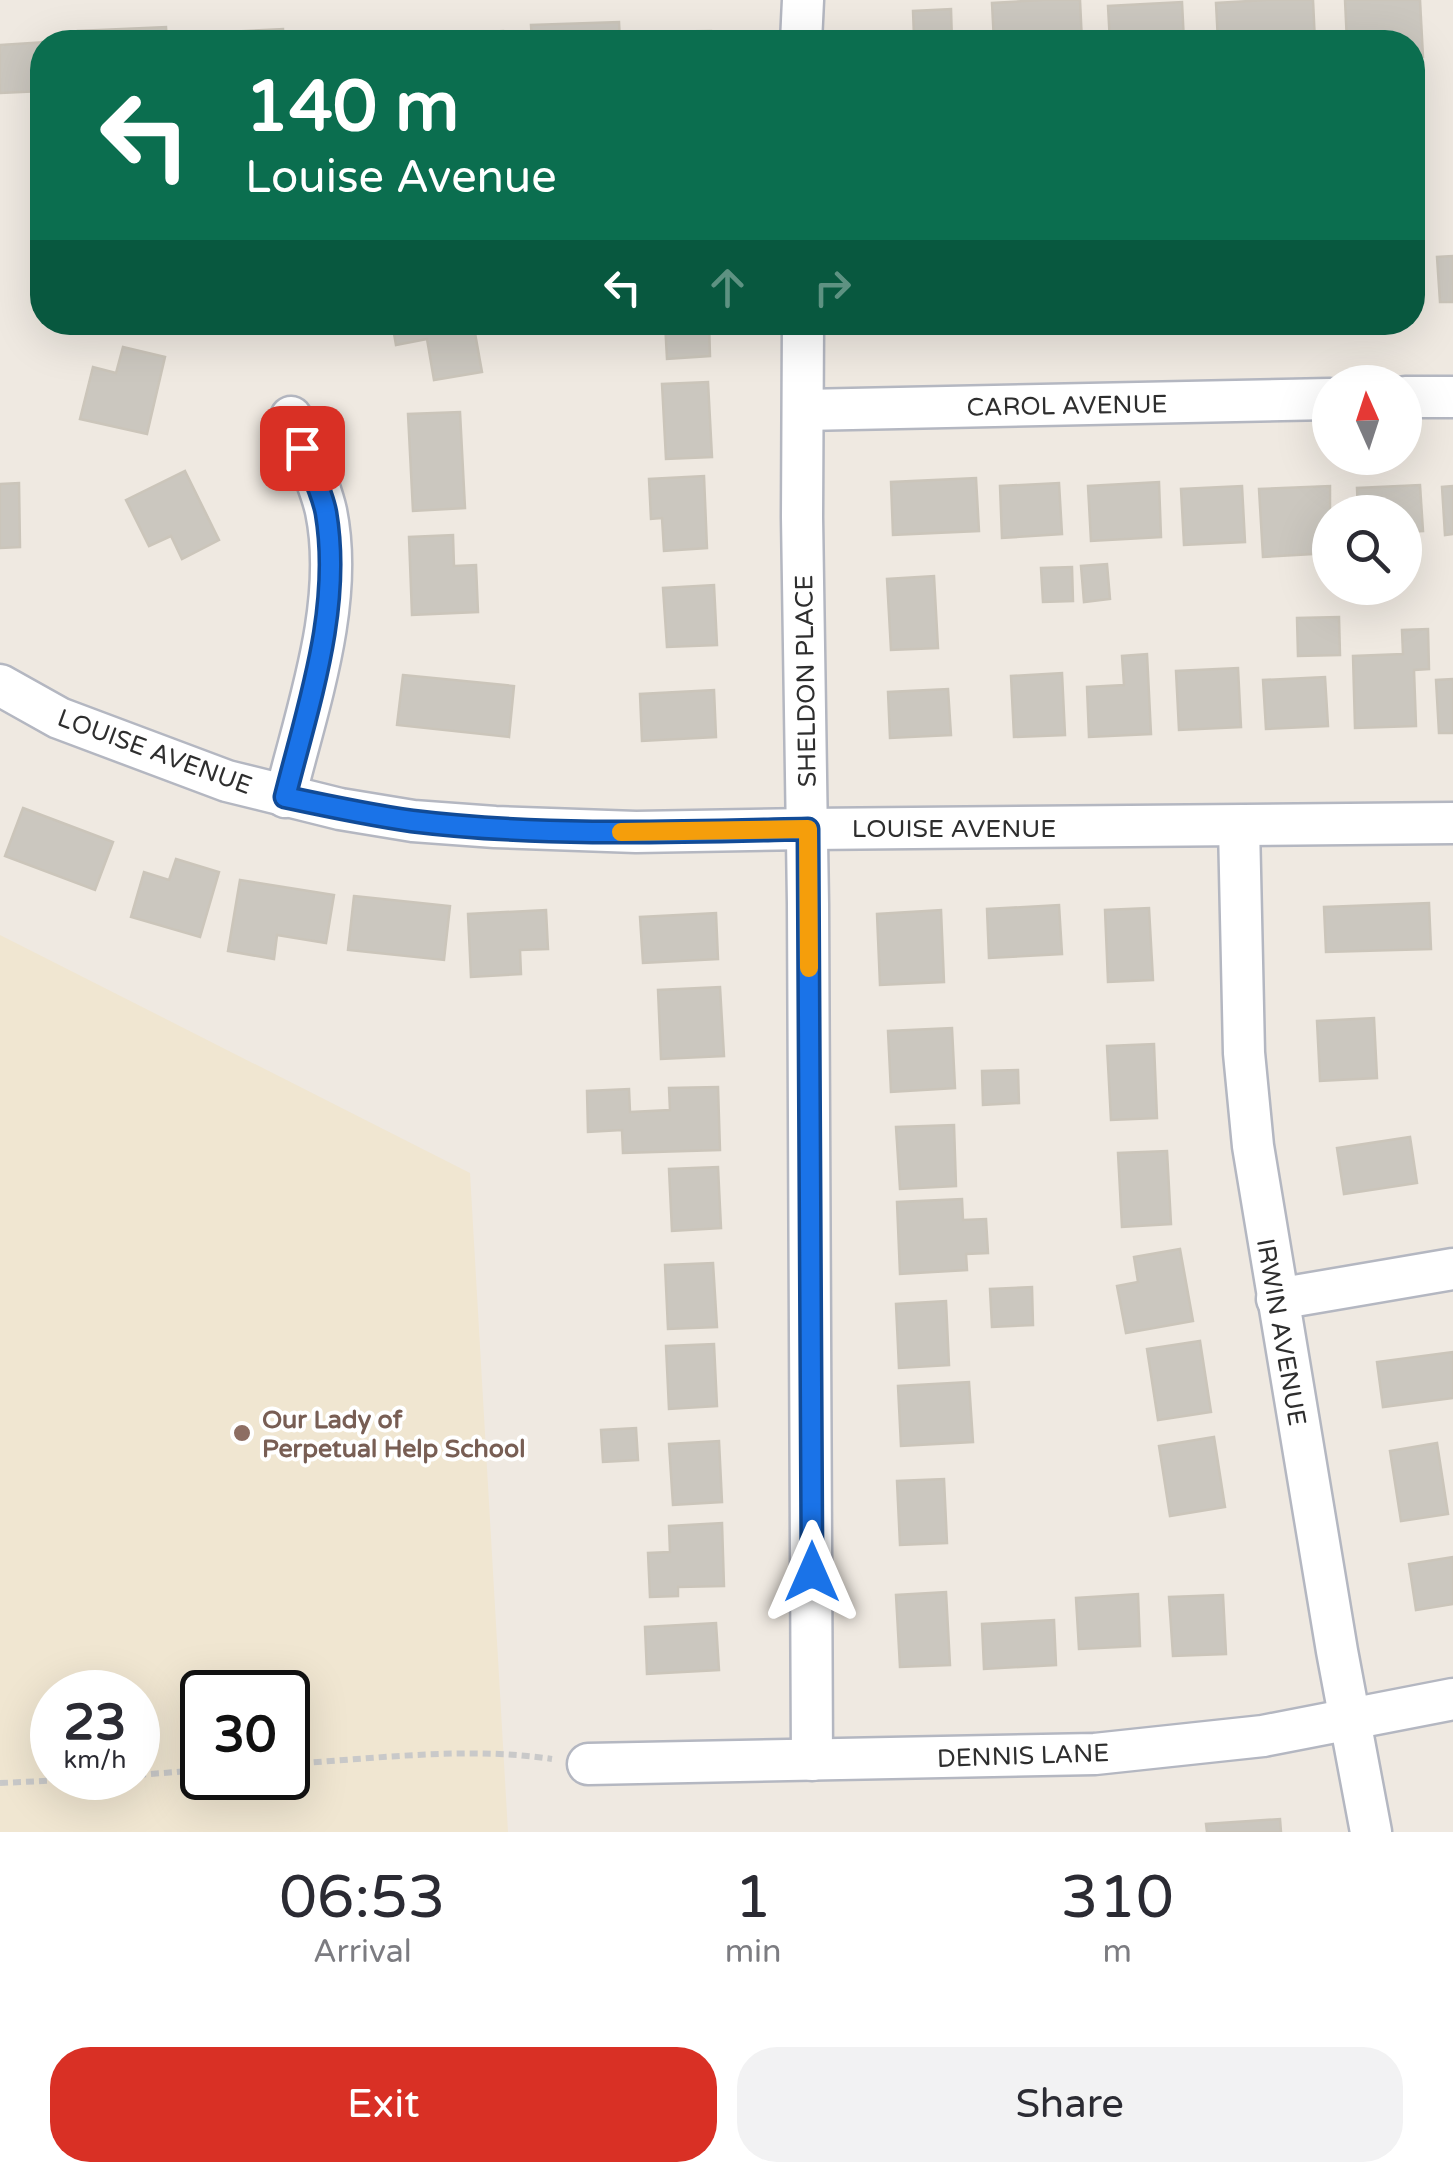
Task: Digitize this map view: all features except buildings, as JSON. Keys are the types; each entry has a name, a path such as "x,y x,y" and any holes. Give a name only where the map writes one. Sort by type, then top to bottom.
{"street":[{"path":"801,30 802,0"},
{"name":"SHELDON PLACE","path":"803,335 812,1760"},
{"path":"1422,398 1453,397"},
{"name":"CAROL AVENUE","path":"804,410 1312,399"},
{"path":"285,797 325,636 330,546 326,508 291,417"},
{"name":"LOUISE AVENUE","path":"0,685 60,718 227,780 285,797 413,821 636,832 1453,823"},
{"name":"IRWIN AVENUE","path":"1239,826 1244,1053 1253,1146 1371,1832"},
{"path":"1277,1299 1453,1269"},
{"name":"DENNIS LANE","path":"588,1764 1094,1754 1262,1736 1453,1699"}],"path":[{"path":"310,1763 517,1754 588,1764"},
{"path":"0,1783 30,1782"}],"shaded area":[{"name":"Our Lady of Perpetual Help School","path":"0,935 470,1173 508,1832 0,1832"}],"slow traffic":[{"path":"621,832 808,829 809,968"}],"place":[{"name":"Our Lady of Perpetual Help School","path":"242,1433"}],"route":[{"path":"302,448 326,508 329,591 325,636 285,797 413,821 495,828 636,832 808,829 812,1572"}]}
